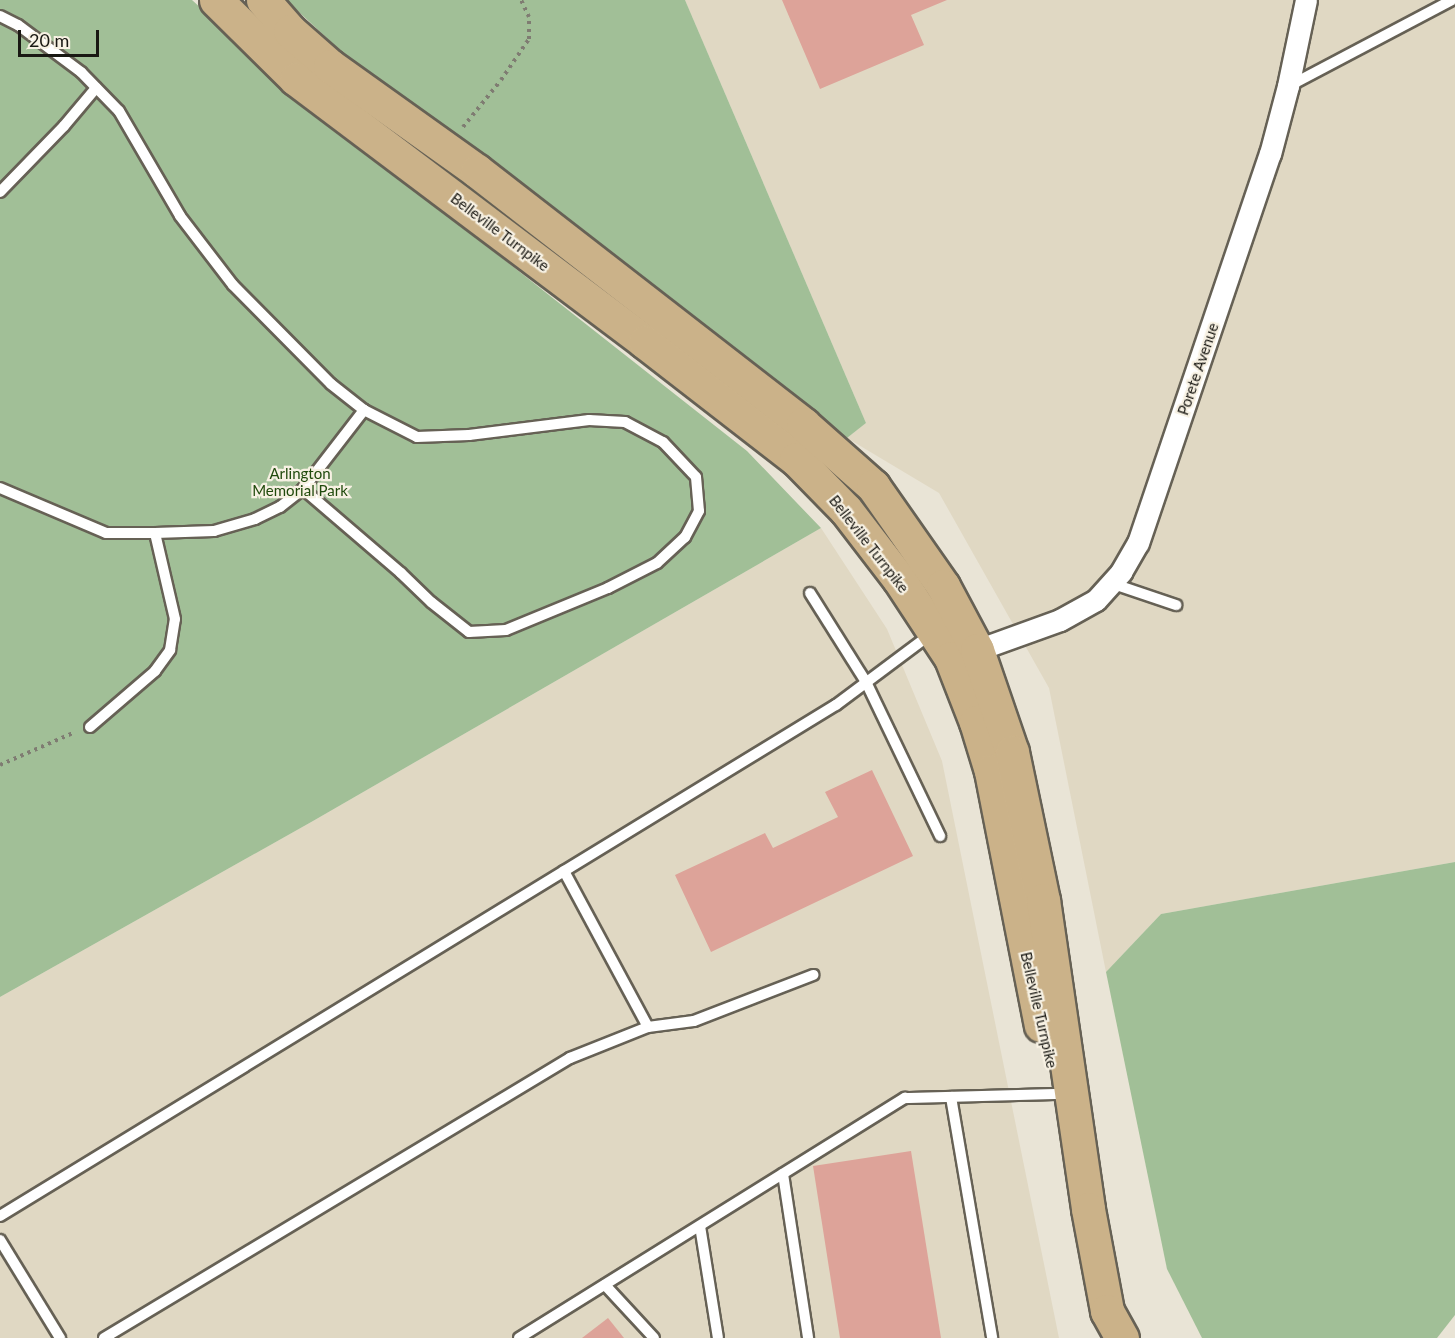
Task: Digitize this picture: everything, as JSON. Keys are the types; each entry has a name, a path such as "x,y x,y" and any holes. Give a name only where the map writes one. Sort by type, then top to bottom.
{"main road":[{"name":"Belleville Turnpike","path":"216,0 296,79 796,459 846,510 899,579 934,632 964,655 1012,752 1043,900 1088,1209 1107,1311 1122,1338"},
{"name":"Belleville Turnpike","path":"263,0 290,31 330,66 445,149 803,424 873,486 944,586 964,655 976,722 991,771 1037,1009 1088,1209"}],"street":[{"name":"Porete Avenue","path":"964,655 1060,620 1096,600 1130,560 1146,522 1270,154 1288,86 1306,0"}],"lane":[{"path":"1288,86 1452,0"},
{"path":"0,16 18,26 81,72 119,111 180,216 233,285 332,384 364,410 417,437 469,435 589,420 625,422 663,442 696,477 699,511 685,537 657,563 598,592 506,630 469,632 431,602 401,573 303,489"},
{"path":"0,192 64,126 96,88"},
{"path":"2,486 106,532 214,531 255,519 280,507 303,489 364,410"},
{"path":"90,727 155,670 170,650 176,619 155,533"},
{"path":"1111,583 1176,605"},
{"path":"810,593 866,682 940,836"},
{"path":"0,1216 836,705 934,632"},
{"path":"564,871 648,1027"},
{"path":"104,1338 570,1059 648,1027 694,1021 813,975"},
{"path":"519,1338 905,1098 1059,1094"},
{"path":"951,1097 992,1338"},
{"path":"783,1174 808,1338"},
{"path":"700,1226 718,1338"},
{"path":"0,1240 60,1338"},
{"path":"605,1285 654,1338"}],"path":[{"path":"445,149 501,80 529,39 529,17 521,0"},
{"path":"0,765 90,727"}],"shaded area":[{"path":"685,0 1455,0 1455,862 1161,914 1106,972 1049,688 939,493 847,438 866,423"},
{"path":"821,528 887,629 942,761 1059,1338 0,1338 0,997 313,821"}],"green space":[{"name":"Arlington Memorial Park","path":"0,0 192,0 299,98 747,451 821,528 313,821 0,997"},
{"path":"286,0 685,0 866,423 847,438 343,53"},
{"path":"1455,862 1455,1315 1437,1338 1202,1338 1167,1269 1106,972 1161,914"}],"building":[{"path":"782,0 947,0 911,15 924,45 820,89"},
{"path":"872,770 913,856 711,952 675,875 765,833 773,848 838,817 825,792"},
{"path":"911,1151 941,1338 840,1338 813,1166"},
{"path":"608,1318 624,1338 582,1338"}]}
